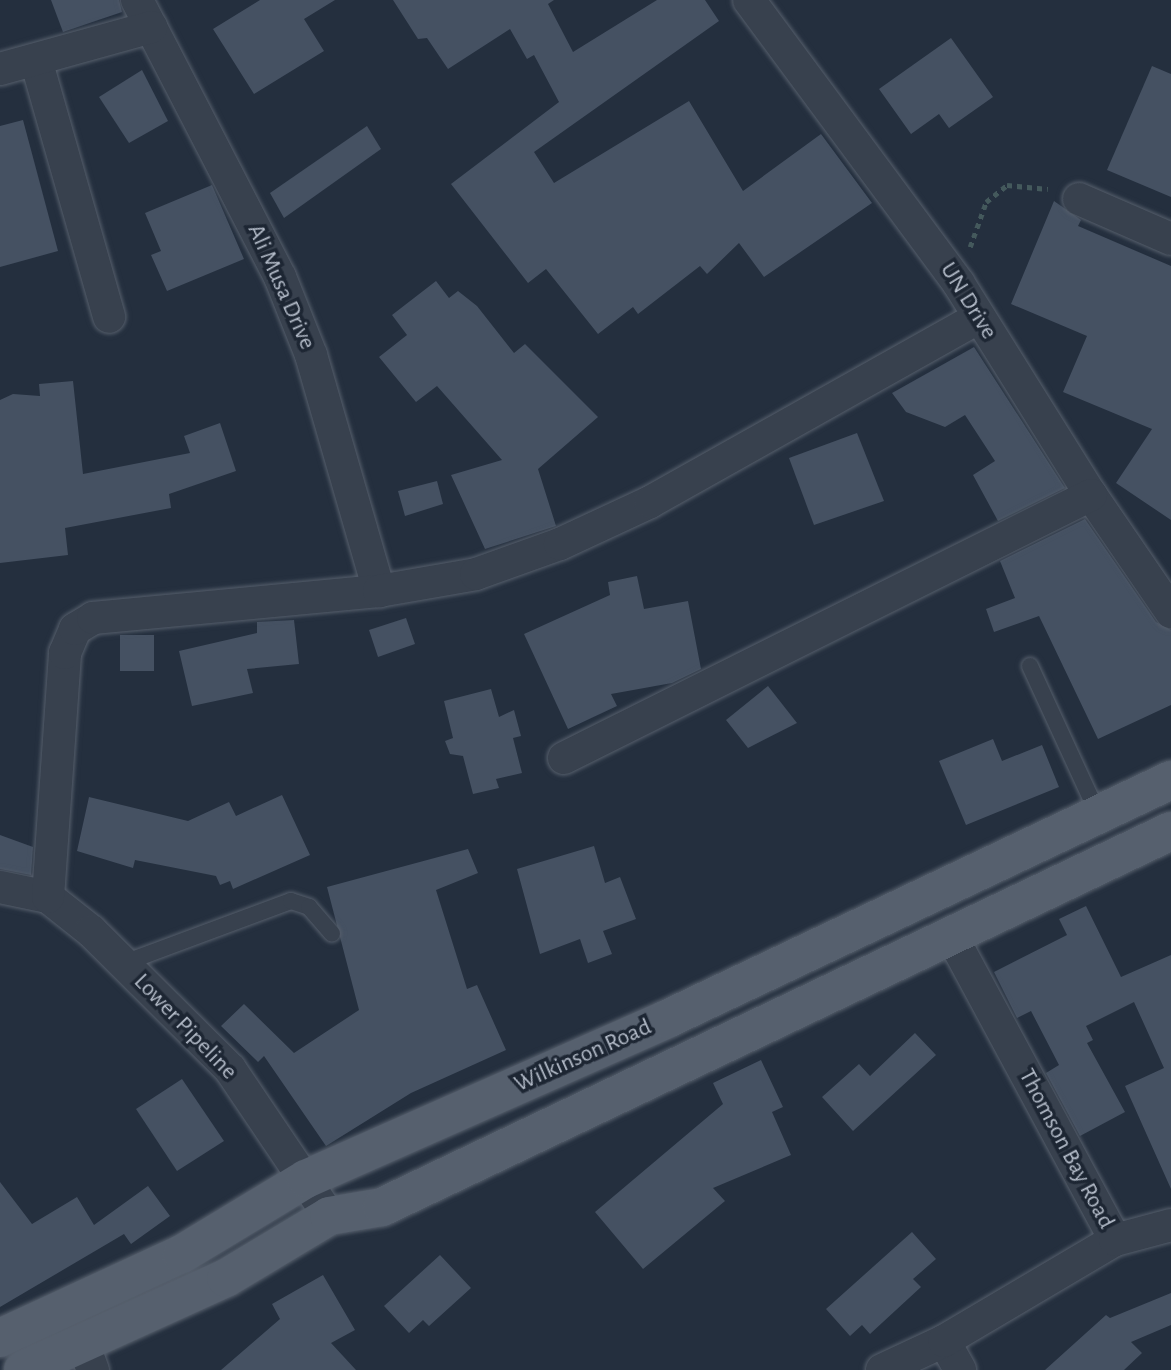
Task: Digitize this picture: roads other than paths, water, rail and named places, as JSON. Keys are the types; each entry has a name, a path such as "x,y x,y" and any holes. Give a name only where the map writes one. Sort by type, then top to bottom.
{"main road":[{"name":"Wilkinson Road","path":"0,1338 182,1254 306,1179 679,1013 1171,780"},
{"name":"Wilkinson Road","path":"33,1368 88,1357 329,1216 382,1207 1171,831"}],"street":[{"name":"UN Drive","path":"749,0 959,284 1091,495 1170,604"},
{"path":"0,69 36,60 144,13"},
{"name":"Ali Musa Drive","path":"144,13 220,155 293,310 379,592"},
{"path":"36,60 109,317"},
{"path":"1079,199 1171,239"},
{"path":"48,897 65,653 75,629 93,618 379,592 476,574 560,544 650,502 978,318"},
{"path":"564,758 1091,495"},
{"name":"Lower Pipeline","path":"0,887 48,897 124,963 230,1069 329,1216"},
{"name":"Thomson Bay Road","path":"882,1370 944,1341 1115,1240 951,934"},
{"path":"1115,1240 1171,1225"},
{"path":"944,1341 960,1370"}],"lane":[{"path":"1030,666 1099,816"},
{"path":"124,963 291,901 309,906 332,933"}]}
